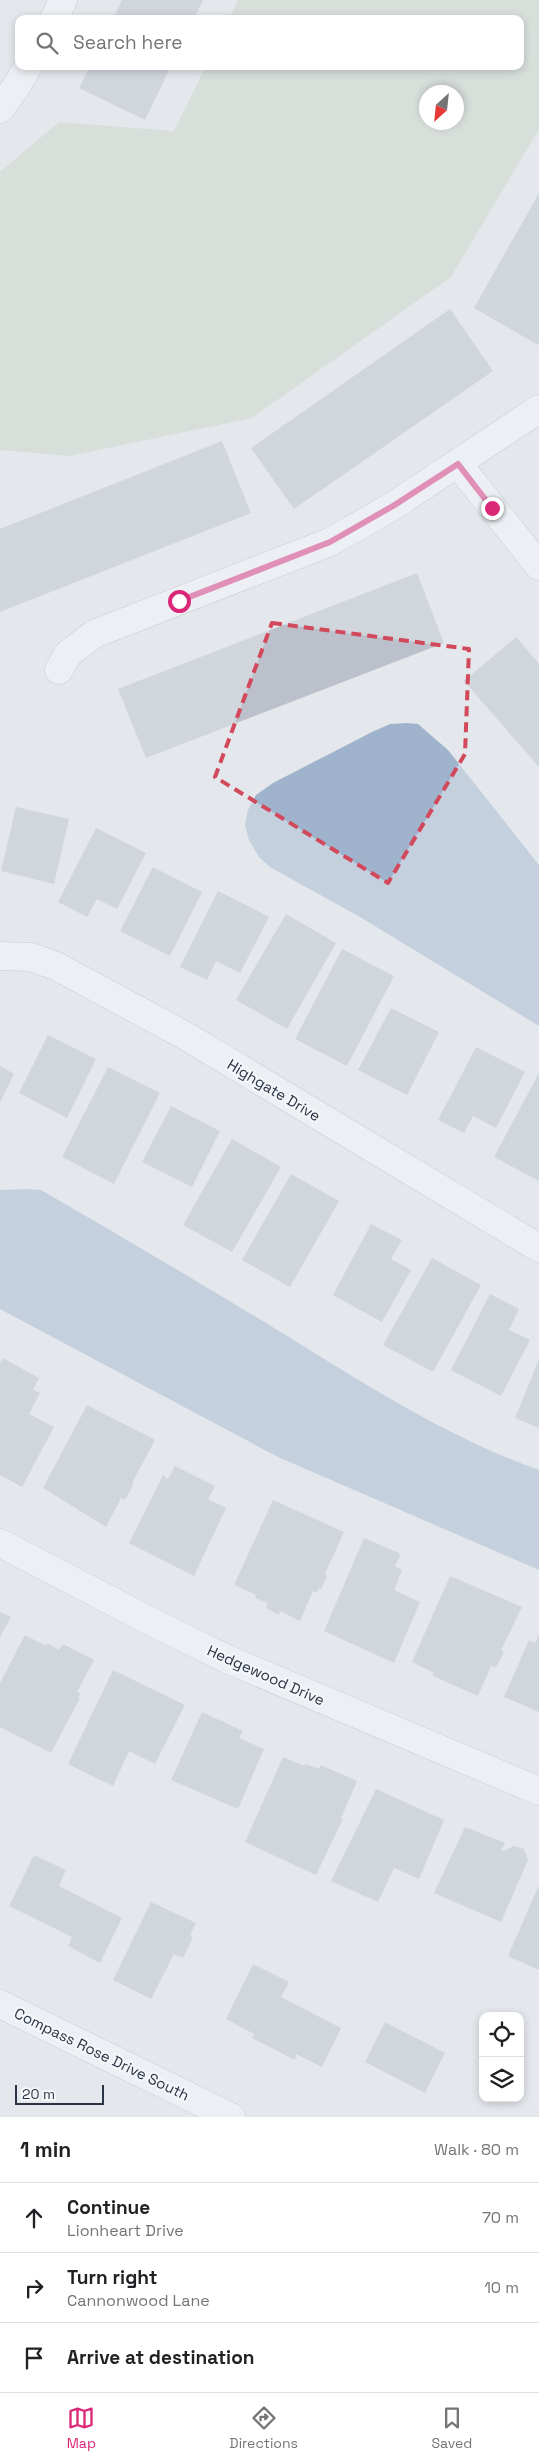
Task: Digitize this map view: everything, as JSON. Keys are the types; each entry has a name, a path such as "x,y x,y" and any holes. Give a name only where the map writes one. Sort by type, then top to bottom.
{"street":[{"path":"56,15 63,0"},
{"path":"0,109 26,70"},
{"path":"58,670 68,654 94,634 330,542 393,506 539,409"},
{"path":"458,464 539,566"},
{"name":"Highgate Drive","path":"0,956 30,957 56,966 167,1026 539,1248"},
{"name":"Hedgewood Drive","path":"0,1543 227,1659 539,1791"},
{"name":"Compass Rose Drive South","path":"0,2004 231,2117"}],"highlighted area":[{"path":"272,623 469,649 465,754 388,883 215,777"}],"green space":[{"path":"238,0 539,0 539,129 451,277 252,418 70,456 0,450 0,172 59,122 174,131 204,70 524,70 524,15 231,15"}],"water":[{"path":"390,724 418,724 448,750 539,865 539,1026 360,917 270,867 259,857 249,840 245,825 248,810 256,795 273,783 372,732"},
{"path":"0,1190 41,1190 190,1277 405,1407 471,1442 539,1470 539,1570 278,1457 0,1309"}],"building":[{"path":"122,0 203,0 196,15 115,15"},
{"path":"88,70 169,70 145,120 79,88"},
{"path":"539,193 539,343 538,345 474,308"},
{"path":"450,309 493,371 294,509 251,448"},
{"path":"222,441 251,513 0,612 0,529"},
{"path":"417,573 444,643 146,758 118,689"},
{"path":"516,637 539,664 539,767 464,681"},
{"path":"16,807 69,819 54,884 1,871"},
{"path":"96,828 146,853 117,909 97,899 87,917 58,902"},
{"path":"153,867 202,892 170,956 120,931"},
{"path":"218,891 269,917 240,973 216,961 207,980 180,967"},
{"path":"286,914 336,943 287,1029 236,1000"},
{"path":"342,949 394,976 347,1066 295,1039"},
{"path":"391,1008 439,1032 407,1095 358,1070"},
{"path":"48,1035 96,1059 67,1118 19,1093"},
{"path":"476,1047 525,1072 496,1128 473,1116 464,1133 438,1120"},
{"path":"0,1066 14,1074 0,1102"},
{"path":"108,1067 160,1093 114,1184 62,1157"},
{"path":"539,1073 539,1181 494,1157"},
{"path":"171,1106 220,1131 192,1187 142,1162"},
{"path":"232,1139 281,1167 232,1252 183,1225"},
{"path":"291,1174 339,1201 290,1287 242,1260"},
{"path":"371,1224 402,1240 391,1259 411,1270 382,1322 333,1295"},
{"path":"432,1258 481,1285 433,1372 383,1345"},
{"path":"490,1294 519,1309 509,1330 530,1340 501,1396 451,1370"},
{"path":"3,1358 39,1378 33,1390 40,1393 29,1414 54,1427 22,1487 0,1475 0,1364"},
{"path":"539,1359 539,1428 515,1418"},
{"path":"87,1405 155,1440 132,1483 134,1483 128,1495 124,1500 121,1498 106,1527 43,1488"},
{"path":"175,1466 215,1486 208,1499 226,1508 194,1576 129,1543 163,1475 168,1479"},
{"path":"273,1500 344,1532 325,1574 327,1576 321,1590 319,1588 317,1593 313,1591 300,1621 280,1611 279,1615 266,1608 268,1603 255,1598 256,1595 234,1585"},
{"path":"364,1538 401,1554 395,1566 402,1570 394,1590 420,1602 394,1663 324,1631"},
{"path":"450,1576 522,1607 501,1650 504,1652 498,1664 495,1667 491,1666 478,1696 433,1676 434,1673 412,1662"},
{"path":"0,1612 11,1617 0,1637"},
{"path":"539,1634 539,1712 504,1697 529,1640 535,1643"},
{"path":"25,1635 46,1646 47,1643 59,1650 63,1644 94,1660 77,1692 81,1693 78,1697 80,1698 51,1753 0,1727 0,1683"},
{"path":"113,1670 185,1705 155,1764 129,1751 113,1786 68,1764"},
{"path":"202,1712 243,1731 239,1738 264,1749 238,1809 171,1780"},
{"path":"283,1757 304,1766 306,1764 319,1769 321,1765 357,1781 341,1818 343,1819 316,1875 245,1842"},
{"path":"376,1789 444,1820 419,1879 394,1868 378,1902 331,1881"},
{"path":"465,1827 505,1843 501,1850 504,1851 514,1846 524,1849 528,1860 501,1922 434,1893"},
{"path":"34,1855 66,1870 59,1886 122,1918 100,1963 68,1946 72,1937 9,1906"},
{"path":"539,1885 539,1970 508,1956"},
{"path":"151,1902 196,1923 190,1935 193,1937 183,1958 174,1954 151,1999 113,1980"},
{"path":"253,1964 289,1982 281,1997 341,2028 322,2067 296,2054 295,2060 252,2038 254,2034 226,2019"},
{"path":"385,2022 445,2053 425,2093 365,2062"}],"route":[{"path":"179,601 330,542 393,506 458,464 492,508"}]}
